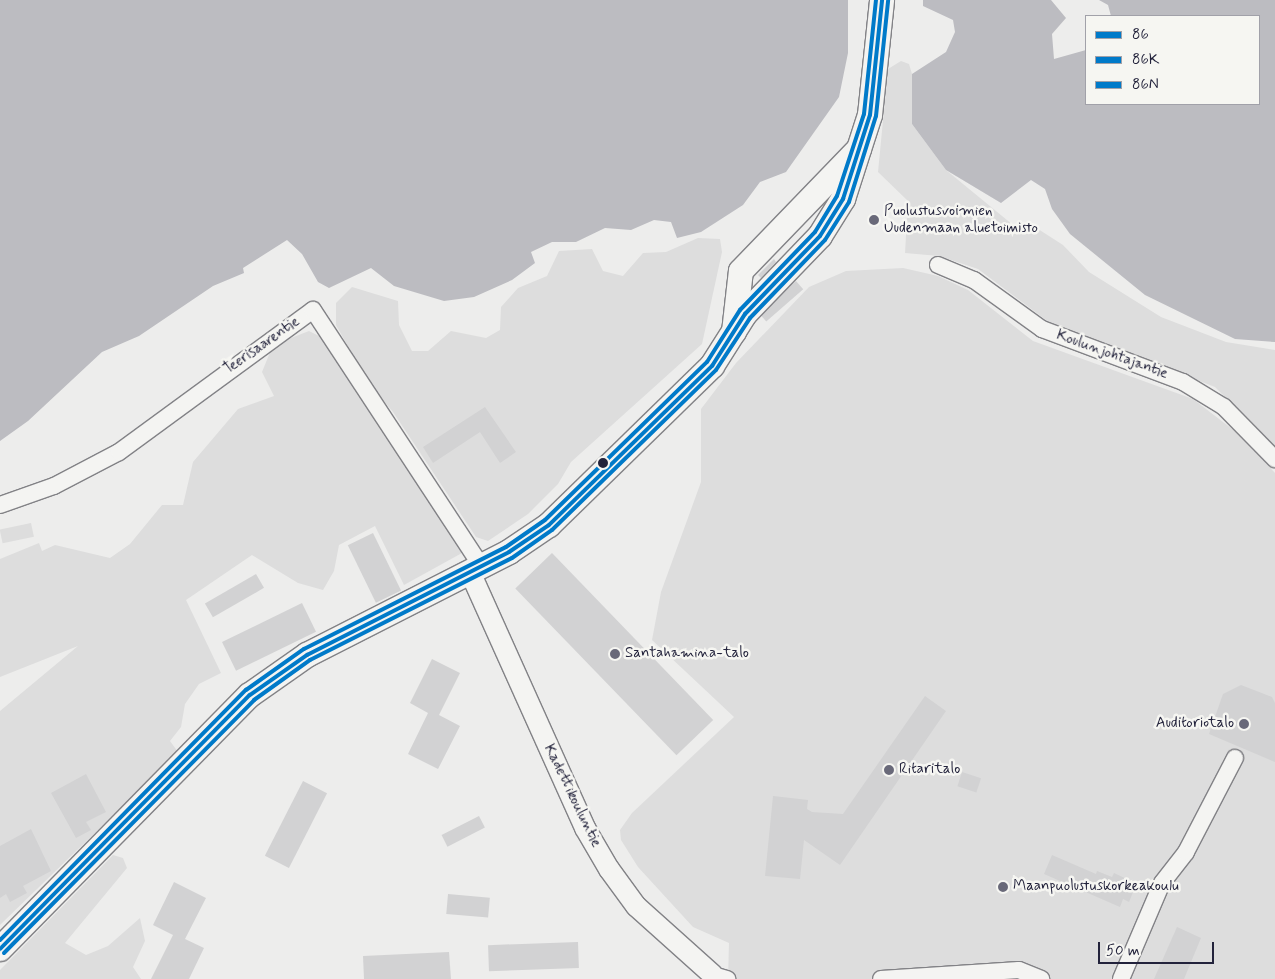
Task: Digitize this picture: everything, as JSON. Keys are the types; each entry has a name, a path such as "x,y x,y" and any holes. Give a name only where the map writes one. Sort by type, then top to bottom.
{"main road":[{"path":"0,949 250,696 306,655 476,569 564,513 712,366 734,332 828,226 862,146 882,0"},
{"path":"734,332 741,271 862,146"}],"street":[{"name":"Koulunjohtajantie","path":"938,265 974,280 1042,329 1183,382 1224,407 1275,459"},
{"name":"Teerisaarentie","path":"0,505 54,486 119,452 313,310 476,569"},
{"name":"Kadettikouluntie","path":"476,569 584,824 609,869 636,906 715,978"},
{"path":"1121,979 1162,883 1186,852 1236,758"},
{"path":"881,979 1019,970 1041,979"}],"shaded area":[{"path":"0,0 848,0 848,53 839,97 786,172 760,182 743,205 701,232 677,238 671,222 654,220 631,230 605,228 576,242 552,242 531,252 535,263 512,280 474,297 444,301 394,286 371,268 329,288 318,282 302,254 287,240 243,268 244,273 213,286 139,336 102,352 28,421 0,441"},
{"path":"923,0 1051,0 1066,18 1052,34 1054,59 1085,50 1085,105 1260,105 1260,15 1111,15 1108,5 1099,0 1275,0 1275,342 1235,339 1145,295 1070,234 1052,209 1045,189 1031,180 1001,203 946,170 912,124 912,74 946,52 955,32 953,20 923,6"},
{"path":"901,61 909,64 912,74 912,124 946,170 1013,225 1035,227 1063,245 1089,272 1161,317 1226,342 1275,350 1275,447 1215,387 1050,323 978,269 939,256 905,253 908,201 878,172 888,69"},
{"path":"698,238 720,239 722,252 702,344 571,462 558,484 528,514 488,541 476,537 393,412 369,384 336,325 336,303 352,287 398,301 399,325 412,351 428,351 451,331 486,338 500,330 501,307 518,288 547,276 559,251 592,249 603,271 623,276 643,253 666,252"},
{"path":"903,268 938,276 968,290 1033,341 1193,399 1236,432 1275,473 1275,979 728,979 729,943 693,927 638,867 621,840 620,830 632,813 734,717 652,640 661,592 701,482 701,409 736,363 809,287 846,271"},
{"path":"309,331 323,338 462,553 404,585 375,526 339,545 334,571 323,590 298,583 252,555 186,600 221,673 199,684 185,704 181,727 170,741 178,752 0,925 0,711 78,646 0,677 0,559 39,543 42,551 55,545 110,558 130,544 162,505 183,505 193,462 238,409 274,396 262,372 273,345"},
{"path":"31,523 34,537 3,543 0,530"},
{"path":"113,855 123,858 127,868 65,943 86,955 108,946 140,918 145,941 133,967 141,979 0,979 0,970"}],"building":[{"path":"774,259 776,262 761,278 758,275"},
{"path":"796,281 803,289 766,321 759,313"},
{"path":"485,407 516,452 500,463 480,432 433,463 423,447"},
{"path":"373,533 401,591 376,603 348,545"},
{"name":"Santahamina-talo","path":"552,553 713,720 676,755 515,588"},
{"path":"256,574 264,588 213,617 205,604"},
{"path":"302,603 316,632 236,671 222,642"},
{"path":"432,659 460,673 439,715 460,726 438,769 408,754 428,713 410,703"},
{"name":"Auditoriotalo","path":"1241,685 1272,697 1275,703 1275,762 1209,734 1223,694"},
{"name":"Ritaritalo","path":"925,696 946,711 840,865 804,840 800,879 765,876 773,796 808,800 807,809 812,812 843,814"},
{"path":"962,772 981,778 976,792 957,786"},
{"path":"86,774 106,812 86,822 91,830 76,838 51,793"},
{"path":"303,781 327,793 289,868 265,856"},
{"path":"479,816 485,828 447,847 442,835"},
{"path":"31,829 51,871 23,886 27,893 10,902 6,894 0,898 0,846"},
{"path":"1052,855 1096,874 1097,871 1112,877 1114,873 1131,881 1129,885 1135,887 1129,902 1123,899 1120,907 1044,874"},
{"path":"174,882 206,898 185,939 204,948 189,979 151,979 173,935 153,925"},
{"path":"448,894 490,898 488,918 446,914"},
{"path":"1177,927 1201,938 1184,979 1154,979"},
{"path":"578,942 579,968 489,971 488,945"},
{"path":"449,952 451,979 364,979 363,956"}],"transit line":[{"name":"86N","path":"0,940 246,690 304,649 506,547 545,520 707,362 740,310 815,232 837,196 864,114 876,0"},
{"name":"86","path":"0,949 250,695 307,655 509,552 549,525 712,366 745,314 820,236 843,199 870,115 882,0"},
{"name":"86K","path":"4,953 254,700 310,660 512,558 552,530 716,370 750,318 825,240 849,202 876,116 888,1"}],"place":[{"name":"Puolustusvoimien Uudenmaan aluetoimisto","path":"874,220"},
{"name":"Santahamina-talo","path":"615,654"},
{"name":"Auditoriotalo","path":"1244,724"},
{"name":"Ritaritalo","path":"889,770"},
{"name":"Maanpuolustuskorkeakoulu","path":"1003,887"}]}
